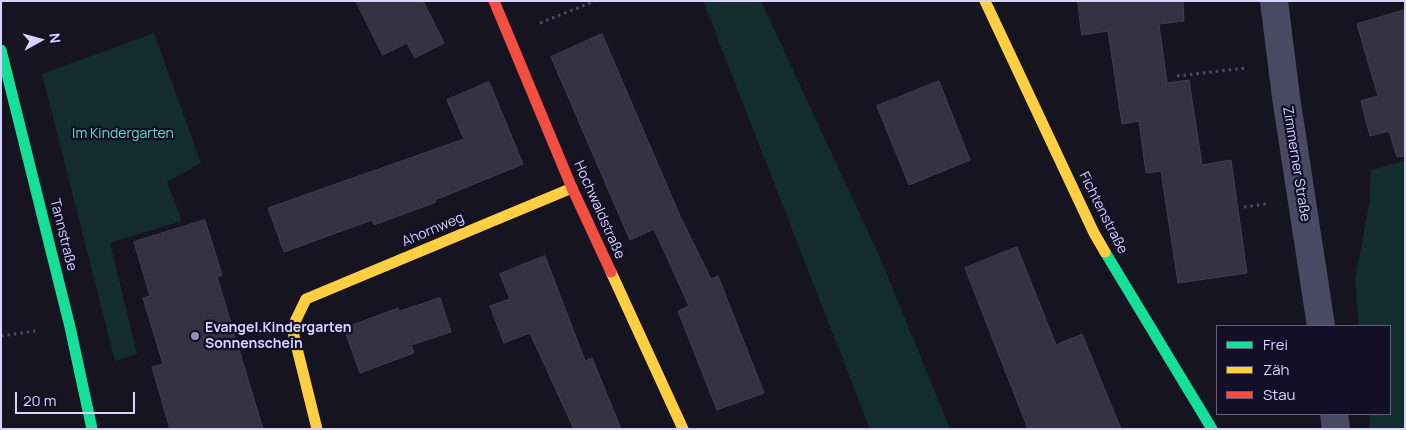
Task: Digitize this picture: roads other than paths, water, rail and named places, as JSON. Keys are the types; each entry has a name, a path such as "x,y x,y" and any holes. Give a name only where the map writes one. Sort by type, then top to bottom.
{"street":[{"name":"Hochwaldstraße","path":"494,1 510,35 572,188 682,429"},
{"name":"Fichtenstraße","path":"985,1 1094,233 1212,429"},
{"name":"Zimmerner Straße","path":"1274,1 1321,325"},
{"name":"Tannstraße","path":"1,50 70,327 92,429"},
{"name":"Ahornweg","path":"317,429 292,328 306,300 572,188"},
{"path":"1334,415 1336,429"}],"place":[{"name":"Evangel.Kindergarten Sonnenschein","path":"195,336"}],"park label":[{"name":"Im Kindergarten","path":"123,134"}]}
